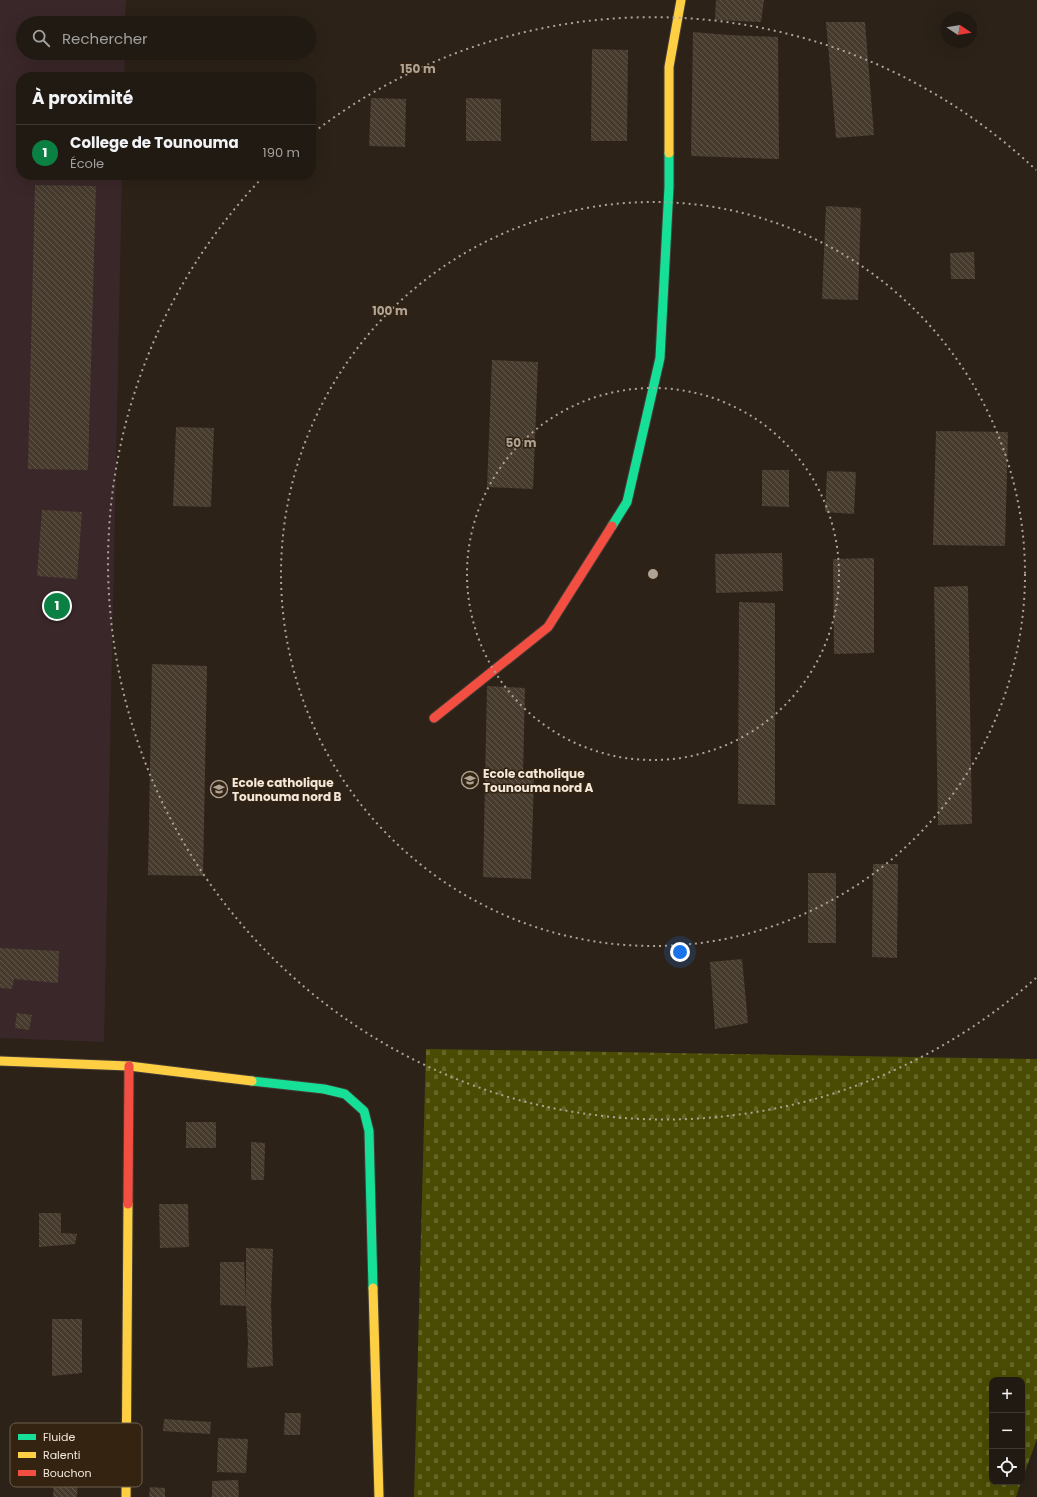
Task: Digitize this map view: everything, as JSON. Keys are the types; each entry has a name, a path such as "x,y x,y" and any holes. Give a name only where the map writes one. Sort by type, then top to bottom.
{"street":[{"path":"434,718 548,627 627,502 660,358 669,187 669,67 680,0"},
{"path":"0,1061 129,1066 324,1089 345,1094 364,1111 370,1131 379,1497"},
{"path":"127,1423 129,1066"},
{"path":"126,1487 126,1497"}],"shaded area":[{"path":"0,0 126,0 125,16 16,16 16,60 125,60 124,72 16,72 16,180 122,180 104,1042 0,1038"}],"green space":[{"path":"426,1049 1037,1059 1037,1439 1025,1472 1025,1377 989,1377 989,1485 1020,1485 1016,1497 414,1497"}],"building":[{"path":"716,0 764,0 761,22 715,20"},
{"path":"826,22 865,22 874,135 836,138"},
{"path":"693,32 778,37 779,159 691,156"},
{"path":"592,49 628,50 627,141 591,141"},
{"path":"371,98 406,99 405,147 369,146"},
{"path":"466,98 501,99 501,141 466,141"},
{"path":"35,185 96,186 88,470 28,469"},
{"path":"826,206 861,208 858,300 822,299"},
{"path":"974,252 975,279 951,279 950,253"},
{"path":"492,360 538,362 533,489 487,487"},
{"path":"176,427 214,428 211,507 173,506"},
{"path":"936,431 1008,432 1005,546 933,545"},
{"path":"762,470 789,470 789,507 762,506"},
{"path":"827,471 856,472 854,514 825,512"},
{"path":"42,510 82,512 77,579 37,576"},
{"path":"782,553 783,591 716,593 715,554"},
{"path":"874,558 874,653 834,654 833,559"},
{"path":"968,586 972,824 938,825 934,587"},
{"path":"739,602 775,603 775,805 738,804"},
{"path":"152,664 207,666 203,876 148,875"},
{"path":"487,686 525,688 523,775 534,775 531,879 483,877"},
{"path":"873,864 898,864 897,958 872,957"},
{"path":"808,873 836,873 836,943 808,943"},
{"path":"0,948 59,951 58,983 14,979 12,989 0,988"},
{"path":"742,959 748,1023 715,1029 710,962"},
{"path":"17,1013 32,1015 29,1030 15,1028"},
{"path":"186,1122 216,1122 216,1148 186,1148"},
{"path":"251,1142 265,1143 264,1180 251,1180"},
{"path":"159,1204 188,1204 189,1247 160,1248"},
{"path":"39,1213 61,1213 61,1233 77,1234 75,1244 39,1247"},
{"path":"246,1248 273,1249 271,1305 273,1366 247,1368 248,1342 246,1306 220,1305 220,1262 244,1262 246,1302"},
{"path":"52,1319 82,1319 82,1373 52,1376"},
{"path":"285,1413 301,1413 300,1435 284,1435"},
{"path":"164,1419 211,1422 210,1434 163,1431"},
{"path":"218,1438 248,1439 246,1473 217,1472"},
{"path":"238,1480 239,1497 212,1497 212,1481"},
{"path":"53,1487 77,1487 77,1497 53,1497"},
{"path":"150,1487 165,1488 165,1497 149,1497"}],"traffic: fast":[{"path":"612,526 627,502 660,358 669,187 669,153"},
{"path":"252,1081 324,1089 345,1094 364,1111 369,1131 373,1288"}],"traffic: slow":[{"path":"669,153 669,67 681,0"},
{"path":"0,1061 129,1066 252,1081"},
{"path":"127,1423 128,1204"},
{"path":"373,1288 379,1497"},
{"path":"126,1487 126,1497"}],"traffic: jam":[{"path":"434,718 548,627 612,526"},
{"path":"128,1204 129,1066"}],"place":[{"name":"College de Tounouma","path":"57,606"},
{"name":"Ecole catholique Tounouma nord A","path":"470,780"},
{"name":"Ecole catholique Tounouma nord B","path":"219,789"}]}
